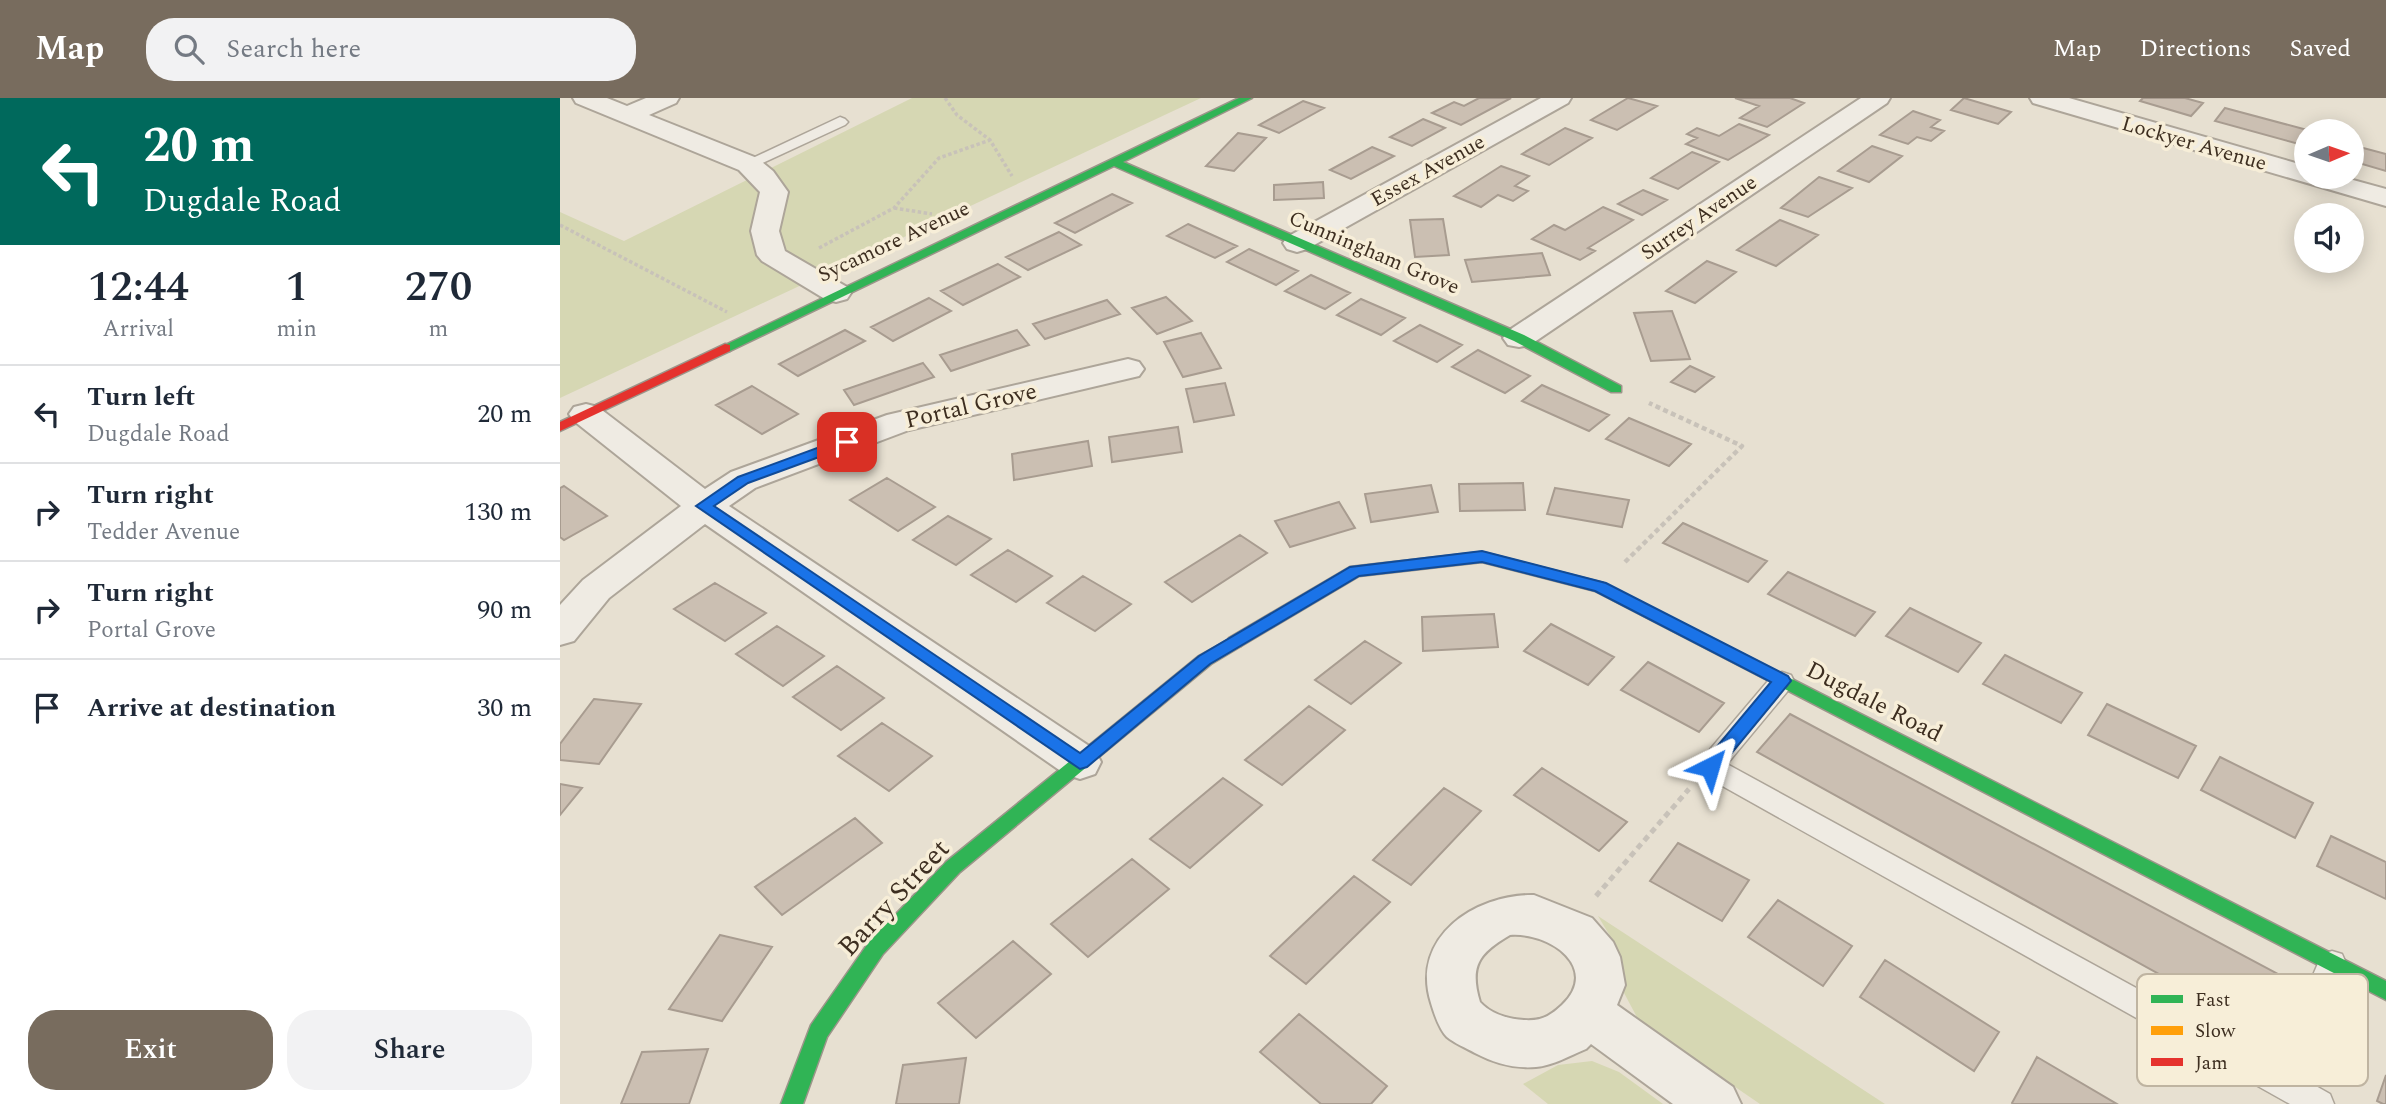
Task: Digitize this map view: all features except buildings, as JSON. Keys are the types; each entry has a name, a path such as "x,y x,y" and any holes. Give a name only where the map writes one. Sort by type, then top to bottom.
{"street":[{"path":"585,98 748,164 764,177 774,192 765,231 772,255 836,293"},
{"path":"628,115 667,98"},
{"name":"Sycamore Avenue","path":"573,420 1247,98"},
{"name":"Essex Avenue","path":"1297,243 1559,98"},
{"name":"Surrey Avenue","path":"1519,338 1878,98"},
{"name":"Lockyer Avenue","path":"2042,98 2074,102 2386,198"},
{"name":"Cunningham Grove","path":"1112,161 1519,338 1616,389"},
{"name":"Portal Grove","path":"560,631 596,589 704,506 743,480 899,422 1128,369"},
{"path":"573,420 1080,762"},
{"name":"Dugdale Road","path":"1080,762 1205,660 1355,571 1482,556 1600,587 2353,974"},
{"name":"Barry Street","path":"792,1104 818,1032 876,948 953,867 1080,762"},
{"path":"1534,915 1567,927 1587,944 1598,965 1601,993 1592,1016 1572,1037 1544,1048 1525,1050 1498,1045 1480,1036 1461,1018 1449,985 1454,955 1477,929 1509,916 1534,915"},
{"name":"Dugdale Road","path":"2368,982 2386,991"},
{"path":"1592,1016 1715,1104"}],"lane":[{"path":"748,164 841,122"},
{"path":"1782,681 1710,767 2137,1003"},
{"path":"2327,974 2332,963"},
{"path":"2287,1086 2319,1104"}],"path":[{"path":"945,98 957,115 990,140 1028,201"},
{"path":"788,264 894,208 939,158 990,140"},
{"path":"560,225 761,329"},
{"path":"1600,587 1742,446 1616,389"},
{"path":"1567,927 1696,782"}],"green space":[{"path":"912,98 1201,98 560,398 560,212 624,241"},
{"path":"1598,916 1885,1104 1760,1104 1639,1021 1623,991 1616,946"},
{"path":"1592,1061 1619,1072 1663,1104 1548,1104 1523,1084 1558,1065"}],"traffic: fast":[{"path":"725,348 1247,98"},
{"path":"1112,161 1519,338 1616,389"},
{"path":"1603,588 2353,974"},
{"path":"792,1104 818,1032 876,948 953,867 1205,660 1235,642"},
{"path":"2368,982 2386,991"}],"traffic: slow":[{"path":"1235,642 1355,571 1482,557 1603,588"}],"traffic: jam":[{"path":"560,427 725,348"}],"route":[{"path":"847,442 743,480 704,506 1080,762 1205,660 1355,571 1482,556 1600,587 1782,681 1710,767"}]}
